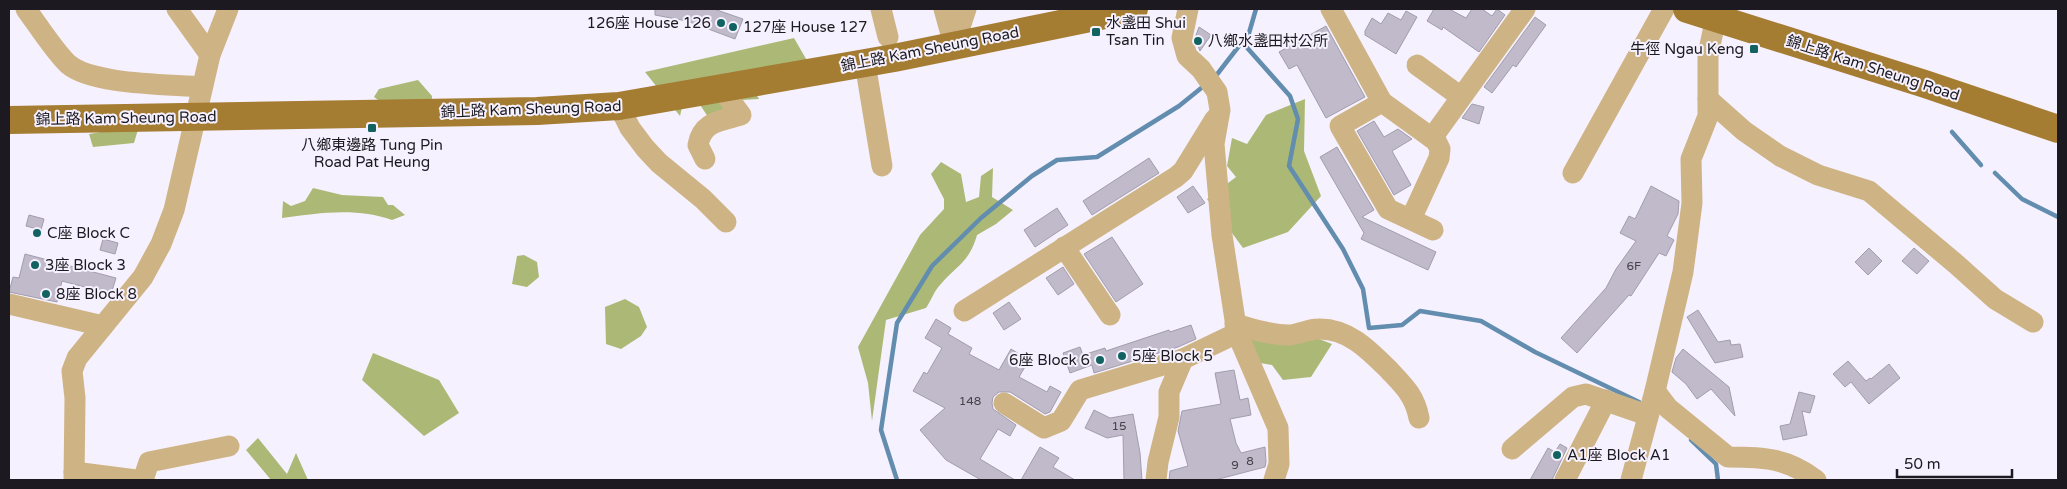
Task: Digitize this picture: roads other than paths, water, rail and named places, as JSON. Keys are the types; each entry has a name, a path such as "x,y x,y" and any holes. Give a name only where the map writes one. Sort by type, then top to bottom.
{"main road":[{"name":"錦上路 Kam Sheung Road","path":"9,120 537,111 619,106 865,63 1134,9"},
{"name":"錦上路 Kam Sheung Road","path":"1687,9 2057,127"}],"street":[{"path":"26,9 67,63 77,70 97,78 202,87"},
{"path":"177,9 210,55"},
{"path":"136,480 74,476 75,398 72,371 77,358 143,277 161,244 174,210 210,55 228,9"},
{"path":"881,9 888,37"},
{"path":"944,9 954,45"},
{"path":"954,45 966,9"},
{"path":"1188,9 1182,38 1188,56 1201,69 1219,101 1214,144 1222,235 1236,328 1278,428 1279,464 1274,480"},
{"path":"1331,9 1382,102 1432,138 1440,149 1440,158 1411,219"},
{"path":"1432,138 1525,9"},
{"path":"1573,173 1664,9"},
{"path":"1631,480 1683,272 1692,203 1691,159 1708,116 1708,55 1716,17"},
{"path":"865,63 882,166"},
{"path":"1417,65 1462,97"},
{"path":"705,159 698,145 703,130 707,126 741,115 721,88"},
{"path":"1708,100 1744,131 1780,156 1818,175 1869,191 1995,299 2033,322"},
{"path":"964,311 1183,171 1219,101"},
{"path":"1382,102 1340,126 1388,209 1433,230"},
{"path":"619,106 630,128 645,148 659,163 703,199 726,222"},
{"path":"1064,247 1110,315"},
{"path":"9,304 103,326"},
{"path":"1004,403 1044,428 1061,421 1080,390 1184,359 1236,328 1281,335 1296,334 1316,329 1346,335 1364,346 1409,392 1415,402 1419,418"},
{"path":"1156,480 1158,462 1169,417 1169,392 1184,359"},
{"path":"1512,449 1573,397 1586,394 1606,400 1651,404 1668,408 1728,457 1754,457 1788,463 1816,480"},
{"path":"1565,480 1606,400"},
{"path":"142,480 149,462 229,446"}],"waterway":[{"path":"1215,77 1249,33 1256,9"},
{"path":"1242,42 1290,96 1298,119 1289,166 1343,249 1363,289 1369,328 1402,325 1420,311 1481,321 1535,352 1639,402"},
{"path":"897,480 881,430 897,323 932,266 981,218 1032,176 1057,160 1097,157 1179,106 1205,85"},
{"path":"1952,132 1981,165"},
{"path":"1995,173 2022,199 2058,217"},
{"path":"1691,440 1716,464 1718,480"}],"place":[{"name":"126座 House 126","path":"721,23"},
{"name":"127座 House 127","path":"733,27"},
{"name":"水盞田 Shui Tsan Tin","path":"1096,32"},
{"name":"八鄉水盞田村公所","path":"1198,41"},
{"name":"牛徑 Ngau Keng","path":"1754,49"},
{"name":"八鄉東邊路 Tung Pin Road Pat Heung","path":"372,128"},
{"name":"C座 Block C","path":"37,233"},
{"name":"3座 Block 3","path":"35,265"},
{"name":"8座 Block 8","path":"46,294"},
{"name":"5座 Block 5","path":"1122,356"},
{"name":"6座 Block 6","path":"1100,360"},
{"name":"A1座 Block A1","path":"1557,455"}]}
